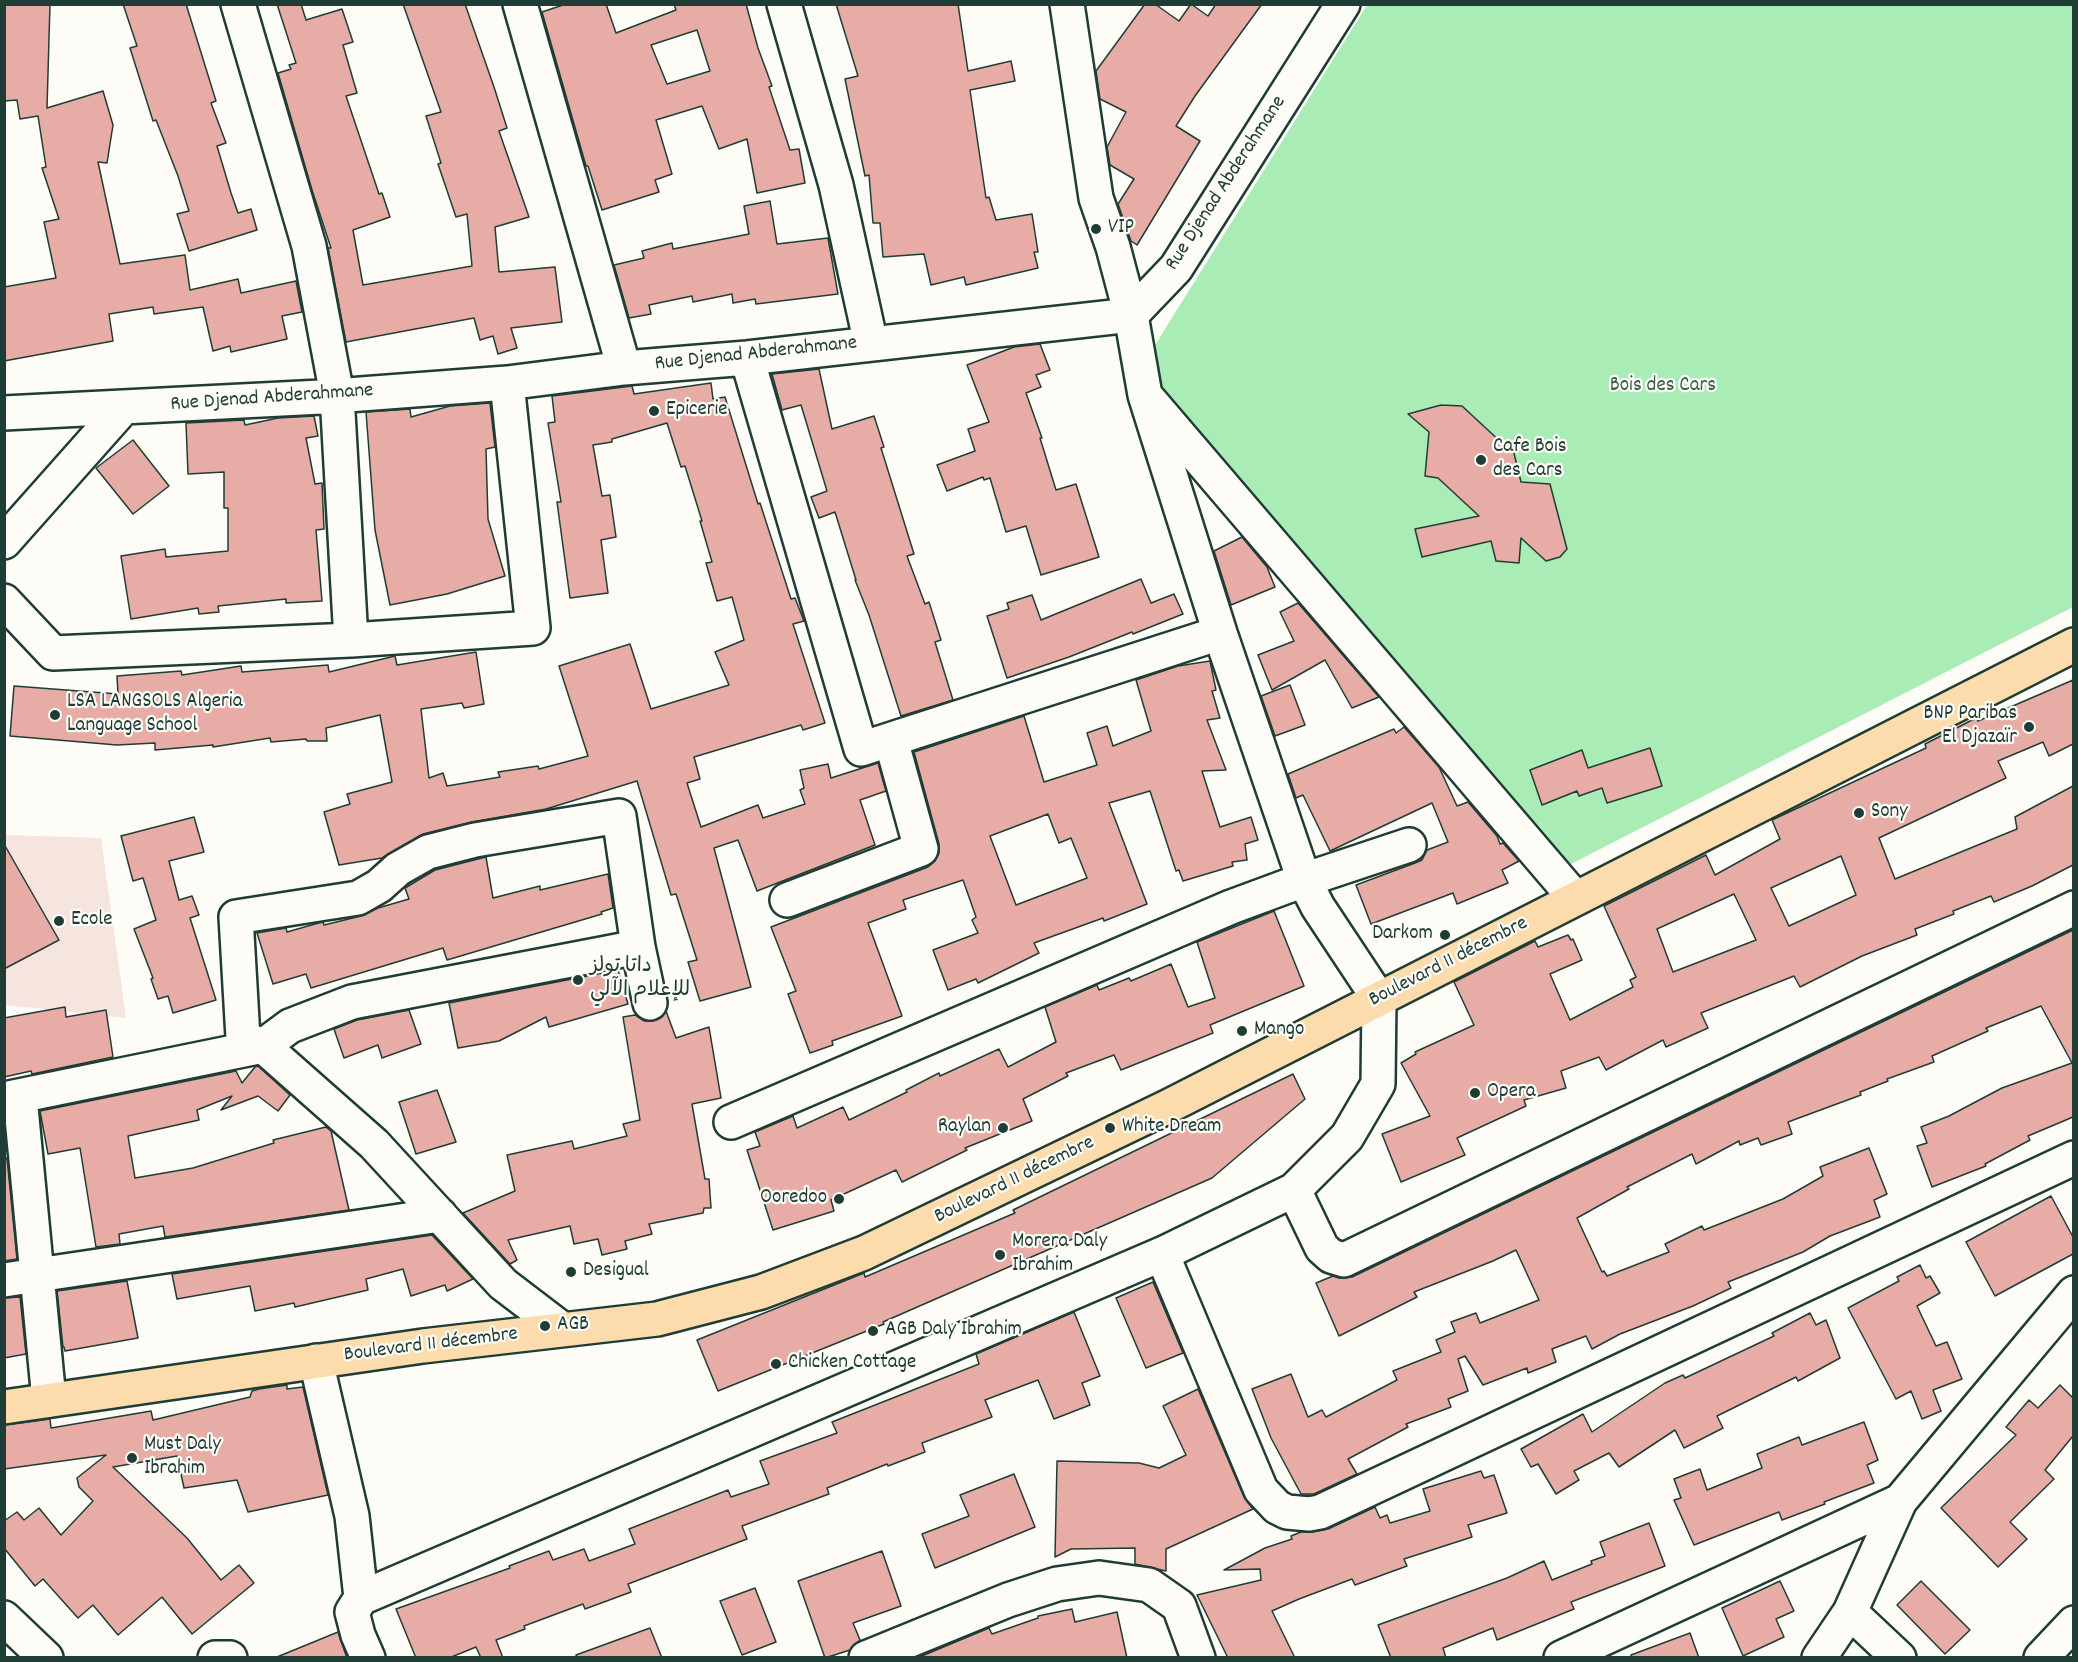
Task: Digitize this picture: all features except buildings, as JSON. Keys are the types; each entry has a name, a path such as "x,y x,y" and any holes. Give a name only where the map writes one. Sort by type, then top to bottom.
{"main road":[{"name":"Boulevard 11 décembre","path":"4,1407 316,1361 657,1319 761,1292 864,1253 1167,1107 2073,645"}],"street":[{"path":"238,4 309,246 337,395 351,640"},
{"path":"520,4 624,368"},
{"path":"784,4 836,186 871,344"},
{"path":"368,1658 358,1635 352,1612 361,1598 1162,1254 1294,1190 1347,1137 1378,1084 1379,999 1318,907 1304,880 1220,633 1145,395 1131,315 1113,248 1096,198 1067,4"},
{"name":"Rue Djenad Abderahmane","path":"4,413 123,408 507,383 624,368 747,358 1131,315 1176,268 1343,4"},
{"path":"747,358 861,749 1220,633"},
{"path":"4,601 53,653 351,640 533,628 507,383"},
{"path":"1145,395 1575,898"},
{"path":"4,542 123,408"},
{"path":"787,900 921,849 891,740"},
{"path":"562,1329 503,1284 374,1144 263,1046 243,1038 236,916 358,898 379,886 398,869 428,852 475,840 619,816 638,947 650,1003"},
{"path":"731,1122 1231,907 1409,845"},
{"path":"1294,1190 1322,1248 1331,1256 1344,1260 2073,908"},
{"path":"50,1400 39,1275 12,1098 263,1046 290,1026 352,1002 638,947"},
{"path":"1162,1254 1261,1490 1277,1507 1298,1514 1310,1514 1320,1512 2073,1158"},
{"path":"4,1280 440,1215"},
{"path":"1819,1658 1851,1612 1899,1501 2073,1293"},
{"path":"316,1361 352,1516 361,1598"},
{"path":"1561,1658 1899,1501"},
{"path":"866,1658 1008,1600 1057,1584 1099,1578 1149,1585 1179,1606 1198,1658"},
{"path":"1851,1612 1899,1658"},
{"path":"4,1618 46,1658"},
{"path":"2041,1658 2073,1623"},
{"path":"215,1658 230,1658"}],"shaded area":[{"name":"Ecole","path":"5,835 101,838 126,1018 5,1005"}],"green space":[{"name":"Bois des Cars","path":"1367,5 2073,5 2073,607 1567,866 1142,366"}],"place":[{"name":"VIP","path":"1096,229"},
{"name":"Epicerie","path":"654,411"},
{"name":"Cafe Bois des Cars","path":"1481,460"},
{"name":"LSA LANGSOLS Algeria Language School","path":"55,715"},
{"name":"BNP Paribas El Djazaïr","path":"2029,727"},
{"name":"Sony","path":"1859,813"},
{"name":"Ecole","path":"59,921"},
{"name":"Darkom","path":"1445,935"},
{"name":"داتا تولز للإعلام الآلي","path":"578,980"},
{"name":"Mango","path":"1242,1031"},
{"name":"Opera","path":"1475,1093"},
{"name":"Raylan","path":"1003,1128"},
{"name":"White Dream","path":"1110,1128"},
{"name":"Ooredoo","path":"839,1199"},
{"name":"Morera Daly Ibrahim","path":"1000,1255"},
{"name":"Desigual","path":"571,1272"},
{"name":"AGB","path":"545,1326"},
{"name":"AGB Daly Ibrahim","path":"873,1331"},
{"name":"Chicken Cottage","path":"776,1364"},
{"name":"Must Daly Ibrahim","path":"132,1458"}]}
